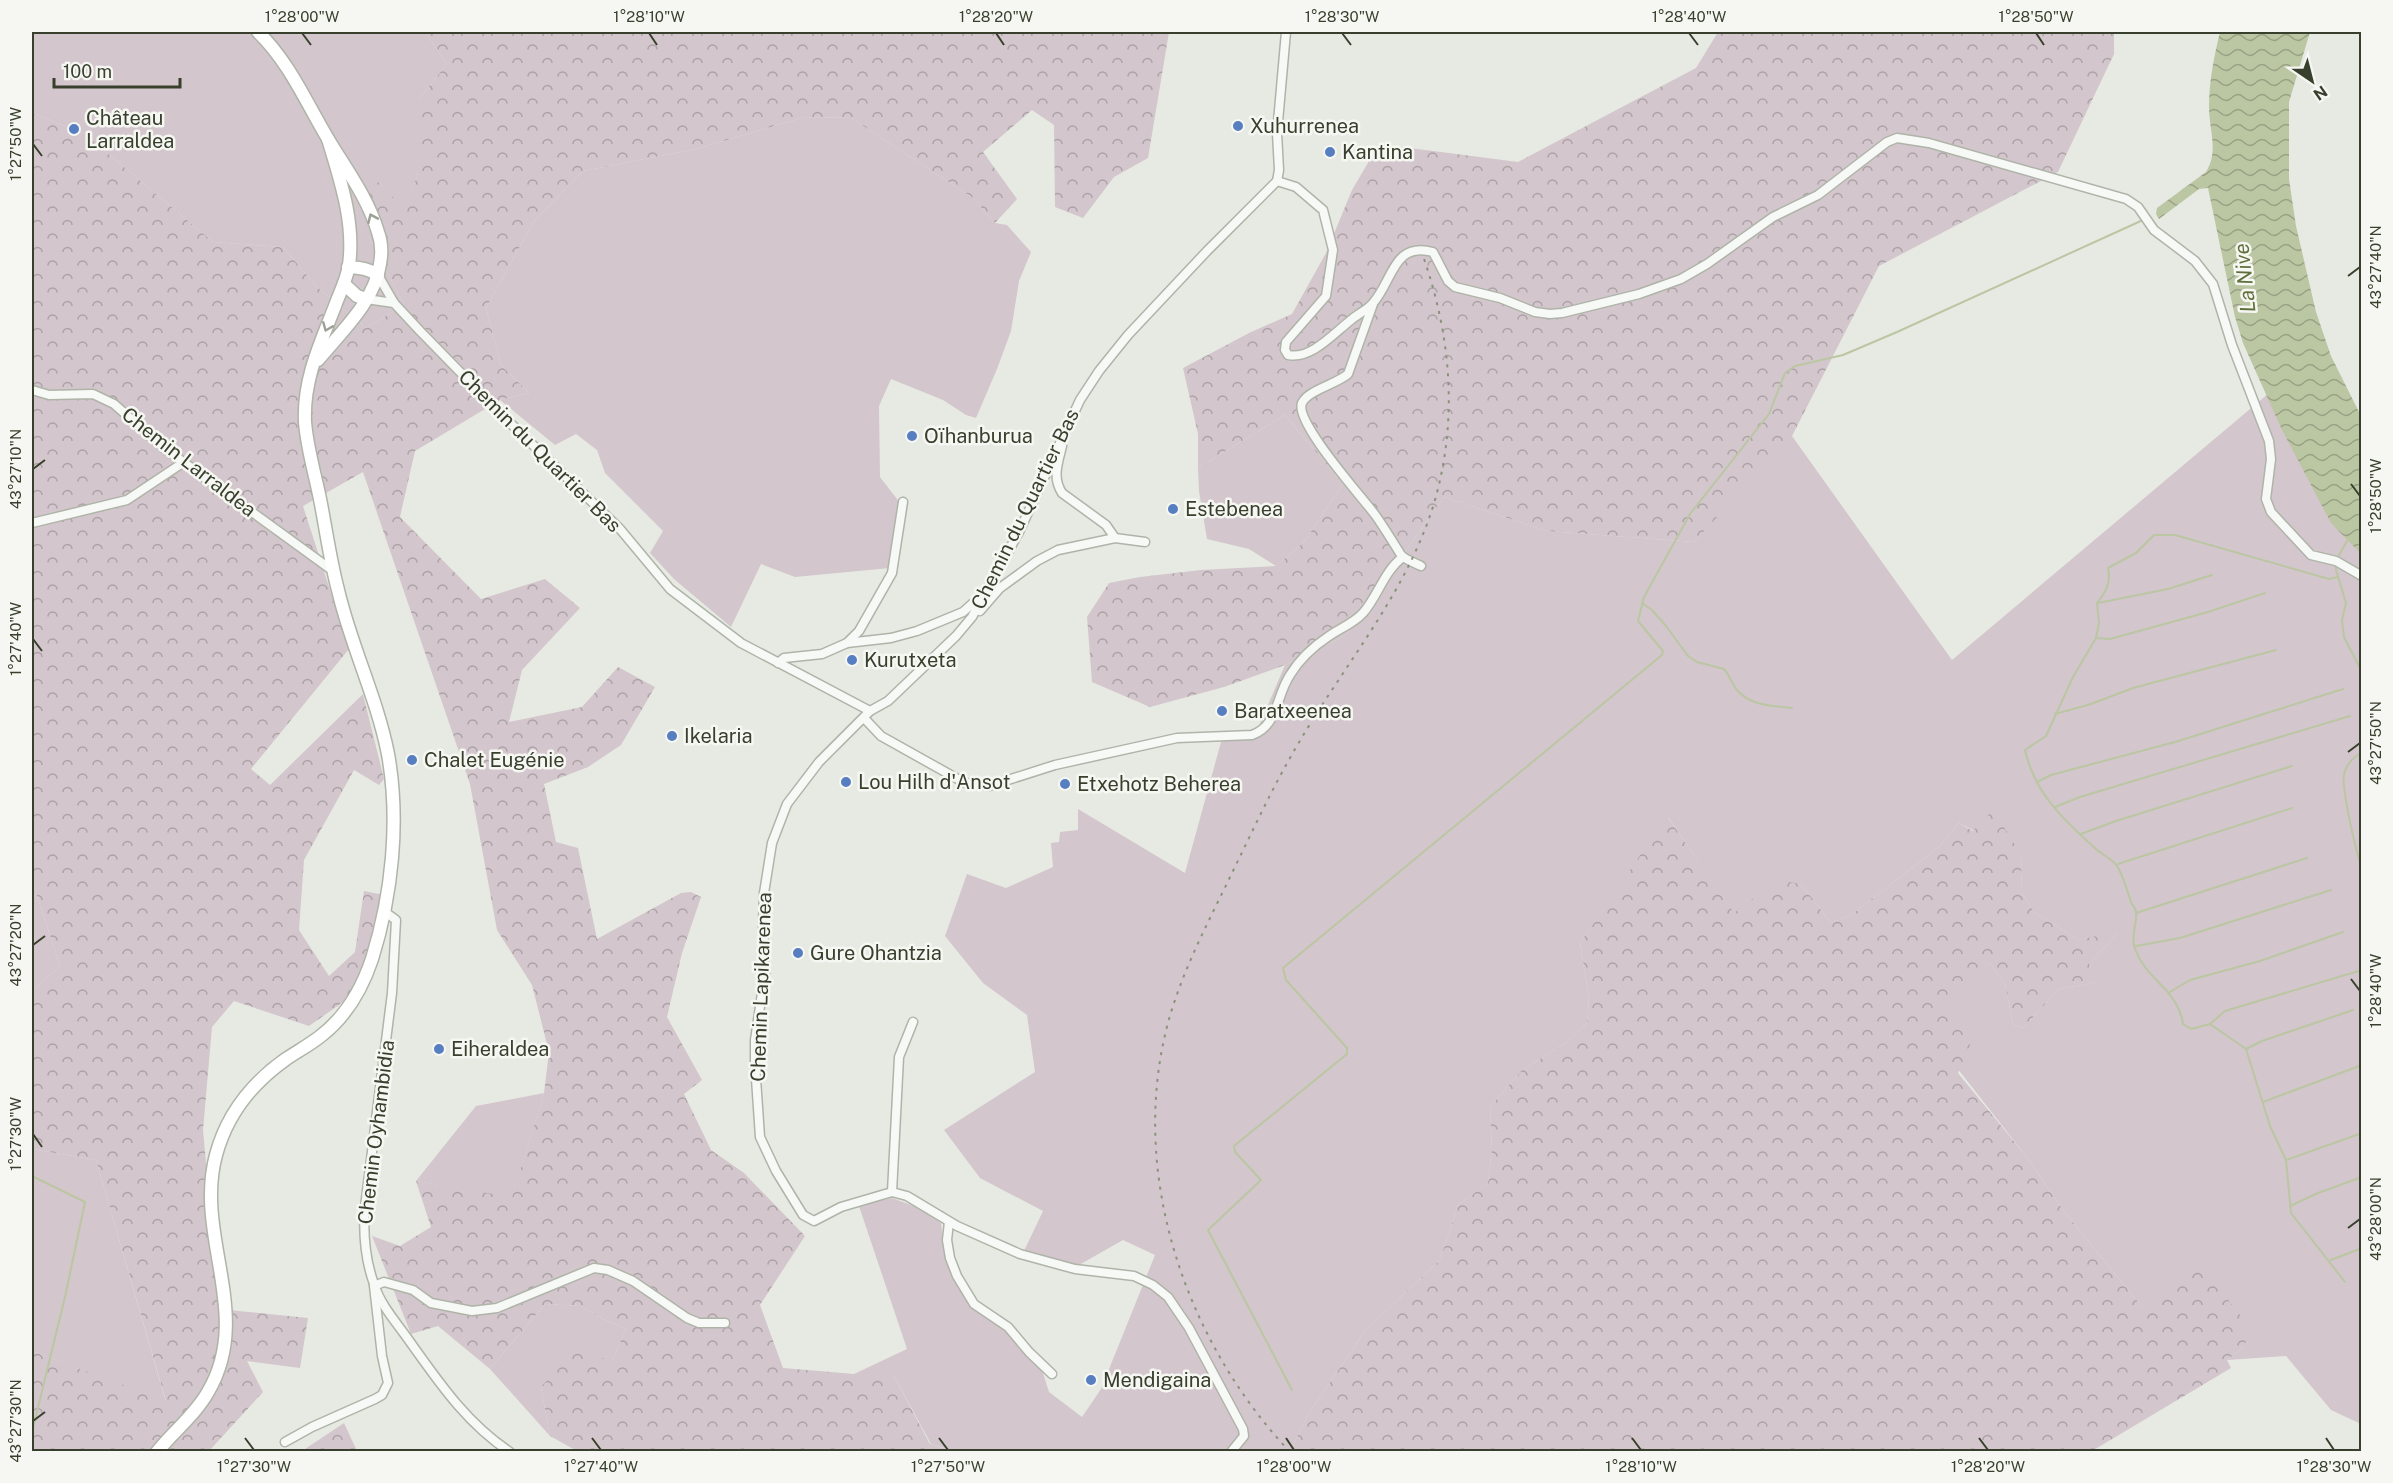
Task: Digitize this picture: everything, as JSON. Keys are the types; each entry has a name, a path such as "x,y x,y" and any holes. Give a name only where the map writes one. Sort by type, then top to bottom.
{"street":[{"path":"258,32 283,60 358,189 378,230 382,245 378,275 366,299 310,370"},
{"path":"1286,32 1277,133 1279,170 1277,181 1296,187 1323,210 1333,250 1326,296 1286,342 1285,350 1288,355 1293,356 1312,350 1373,304"},
{"path":"1420,566 1403,557 1376,515 1314,438 1301,410 1302,403 1307,397 1341,381 1348,374 1373,304 1388,281 1396,262 1406,254 1425,250 1433,252 1448,281 1455,287 1500,298 1535,312 1550,314 1639,294 1681,279 1707,264 1773,217 1818,195 1887,142 1897,138 1986,159 2130,201 2138,207 2154,230 2202,269 2213,284 2232,345 2269,441 2271,459 2266,499 2271,512 2311,555 2336,561 2361,576"},
{"path":"157,1452 200,1405 218,1374 224,1348 227,1311 212,1228 210,1192 215,1158 222,1136 236,1108 257,1083 322,1035 352,1003 370,963 385,912 391,865 393,814 388,755 338,592 307,436 306,402 310,370 344,284 350,249 346,199 328,139"},
{"name":"Chemin du Quartier Bas","path":"378,275 394,303 506,419 620,529 670,589 741,643 867,714 888,701 956,636 972,617 1019,532 1089,384 1128,335 1207,250 1277,181"},
{"path":"348,267 359,266 378,275"},
{"path":"344,284 350,291 366,299 394,303"},
{"name":"Chemin Larraldea","path":"32,390 49,395 93,394 114,404 164,448 329,568 333,567"},
{"path":"1066,431 1056,473 1058,486 1062,493 1106,525 1115,537"},
{"path":"32,523 127,500 184,462"},
{"path":"778,663 784,658 822,654 840,648 859,631 892,573 903,502"},
{"path":"972,617 1000,588 1037,561 1058,550 1115,537 1145,542"},
{"path":"867,714 881,736 965,783 976,786 1000,783 1055,765 1177,738 1252,735 1261,732 1267,726 1274,715 1286,682 1296,666 1328,637 1362,614 1394,564 1403,557"},
{"path":"847,643 891,638 934,624 963,612 988,588"},
{"name":"Chemin Lapikarenea","path":"867,714 819,762 787,804 778,824 772,843 764,893 765,973 755,1040 754,1064 760,1137 776,1171 803,1215 814,1221 841,1207 892,1192"},
{"name":"Chemin Oyhambidia","path":"385,912 396,920 392,993 363,1230 374,1286 391,1315 454,1401 473,1423 510,1452"},
{"path":"913,1022 899,1057 892,1192 907,1196 949,1222 1020,1254 1075,1269 1134,1276 1153,1284 1168,1297 1189,1328 1244,1429 1244,1436 1231,1452"},
{"path":"949,1222 947,1240 950,1258 957,1276 974,1304 1008,1327 1052,1374"},
{"path":"285,1442 312,1427 375,1399 386,1390 374,1286 384,1282 413,1290 431,1303 472,1311 497,1308 594,1268 608,1270 633,1281 687,1318 699,1323 725,1323"}],"green space":[{"path":"32,32 425,32 447,64 418,100 418,173 405,211 379,182 369,237 404,305 366,328 316,286 283,247 213,242 85,134 32,113"},
{"path":"425,32 1169,32 1148,158 1114,177 1083,218 1055,207 1054,125 1032,110 983,152 1017,199 995,223 973,198 851,118 805,117 696,149 583,171 534,221 486,308 501,365 529,393 500,400 415,451 400,517 481,599 545,579 580,608 522,670 509,722 582,707 618,667 655,687 621,745 588,767 544,784 556,842 578,848 597,939 681,893 691,892 701,897 682,953 667,1017 702,1080 684,1094 711,1150 744,1173 805,1236 760,1305 783,1368 854,1374 893,1374 930,1444 954,1451 577,1451 550,1436 541,1387 575,1350 612,1361 626,1329 581,1306 545,1304 490,1369 438,1326 411,1334 372,1236 400,1246 431,1227 416,1181 512,1197 544,1093 549,1052 532,985 497,930 470,784 363,472 303,506 349,649 251,769 270,785 363,694 384,779 379,785 354,770 304,860 299,930 329,976 355,952 364,891 389,896 356,993 309,1026 234,1001 212,1027 203,1130 219,1309 308,1318 300,1368 247,1361 263,1392 209,1451 32,1451 32,1351 166,1401 96,1160 32,1149 32,991 60,966 32,880 32,113 85,134 213,242 283,247 316,286 366,328 404,305 369,237 366,189 379,182 405,210 418,173 418,100 447,64"},
{"path":"1718,32 2114,32 2114,54 2058,172 1879,266 1791,438 1694,542 1547,531 1444,497 1345,636 1285,665 1224,687 1150,707 1092,682 1087,617 1109,583 1201,570 1276,566 1304,542 1343,484 1285,415 1198,468 1198,434 1183,368 1249,333 1292,314 1326,253 1352,190 1379,144 1518,162 1696,68"},
{"path":"805,117 851,118 973,198 995,223 1007,225 1031,252 1019,281 1011,331 976,418 966,415 943,400 891,379 879,406 880,477 900,503 890,568 795,577 761,564 731,627 674,579 650,553 663,531 605,473 597,450 576,434 555,445 500,400 529,393 501,365 486,308 534,221 583,171 696,149"},
{"path":"2269,393 2361,420 2361,1424 2331,1410 2286,1356 2227,1360 2244,1347 2143,1308 2066,1214 2026,1156 1917,1017 1990,963 2005,984 2013,1025 2023,1028 2059,989 2098,982 2089,964 2119,932 2078,940 2034,912 2022,893 2021,854 1959,823 1939,847 1851,915 1831,923 1801,884 1734,914 1668,817 1580,943 1589,998 1587,1023 1566,1043 1522,1070 1490,1107 1492,1149 1488,1183 1458,1205 1440,1260 1365,1331 1309,1413 1290,1451 954,1451 931,1444 893,1374 854,1374 907,1349 859,1206 892,1198 919,1208 941,1223 952,1274 972,1306 1010,1333 1042,1370 1049,1392 1082,1417 1101,1389 1155,1255 1123,1240 1079,1265 1024,1251 1043,1211 980,1178 944,1130 1035,1072 1027,1015 983,983 945,936 967,874 1006,888 1053,867 1051,843 1059,842 1060,832 1078,830 1078,809 1185,873 1221,742 1259,726 1285,665 1345,636 1444,497 1547,531 1694,542 1792,436 1952,660"},
{"path":"1285,415 1343,484 1304,542 1276,566 1249,549 1207,539 1199,491 1198,468"},
{"path":"1993,810 2021,854 2022,893 2034,912 2078,940 2120,931 2089,964 2099,982 2059,989 2023,1028 2013,1025 2005,984 1990,963 1942,1000 1972,1040 1958,1073 2026,1156 2066,1214 2143,1308 2201,1267 2251,1328 2244,1347 2227,1360 2231,1368 2092,1451 1290,1451 1309,1413 1365,1331 1440,1260 1458,1205 1488,1183 1492,1149 1490,1107 1522,1070 1566,1043 1587,1023 1589,998 1580,943 1667,816 1734,913 1777,880 1801,884 1831,923 1851,915 1939,847 1959,823 1973,831"},
{"path":"32,880 60,966 32,991"},
{"path":"544,1093 512,1198 416,1181 476,1106"},
{"path":"32,1149 96,1160 166,1402 32,1351"},
{"path":"545,1304 581,1306 626,1329 612,1361 541,1387 550,1436 490,1369"},
{"path":"344,1423 357,1451 302,1451"}],"water":[{"name":"La Nive","path":"2220,32 2310,32 2289,102 2289,179 2296,226 2316,312 2331,356 2361,416 2361,554 2331,523 2282,430 2243,343 2235,317 2208,188 2199,189 2159,219 2156,214 2157,208 2206,172 2210,164 2213,148 2209,107 2210,88"}],"waterway":[{"path":"1292,1390 1208,1230 1261,1180 1235,1152 1234,1146 1347,1054 1347,1048 1286,980 1283,968 1662,655 1663,651 1638,621 1644,597 1690,514 1769,414 1785,373 1795,366 1843,355 1897,332 2143,220"},
{"path":"2338,577 2329,579 2175,535 2154,535 2136,553 2108,568 2107,587 2097,603 2099,623 2096,638 2073,677 2046,736 2025,750 2036,780 2052,805 2084,838 2117,866 2136,911 2133,939 2135,949 2146,969 2175,1002 2183,1024 2191,1029 2210,1024 2246,1049 2270,1126 2286,1160 2291,1213 2345,1282"},
{"path":"2337,559 2348,539"},
{"path":"2336,565 2346,603 2342,620 2344,637 2362,672"},
{"path":"2098,603 2168,589 2212,575"},
{"path":"2096,638 2110,639 2208,612 2265,593"},
{"path":"1642,603 1652,610 1666,626 1688,656 1697,662 1724,669 1742,695 1755,702 1792,708"},
{"path":"2055,714 2091,704 2133,688 2276,650"},
{"path":"2037,782 2051,775 2175,742 2343,689"},
{"path":"2055,807 2080,797 2350,716"},
{"path":"2362,752 2353,759 2344,774 2350,820 2362,868"},
{"path":"2081,834 2292,766"},
{"path":"2118,864 2292,808"},
{"path":"2136,913 2307,858"},
{"path":"2136,946 2180,938 2331,890"},
{"path":"2170,992 2190,980 2260,961 2343,932"},
{"path":"2210,1024 2225,1011 2362,970"},
{"path":"2246,1049 2262,1041 2353,1010"},
{"path":"2263,1102 2362,1065"},
{"path":"2286,1160 2362,1133"},
{"path":"32,1176 85,1202 65,1297 32,1432"},
{"path":"2290,1206 2362,1177"},
{"path":"2331,1260 2362,1248"}],"railway":[{"path":"1290,1452 1254,1409 1223,1362 1197,1311 1176,1258 1163,1203 1156,1147 1156,1091 1165,1035 1177,993 1203,932 1291,755 1376,624 1410,564 1435,500 1447,439 1448,377 1440,316 1423,256"}],"place":[{"name":"Xuhurrenea","path":"1238,126"},
{"name":"Château Larraldea","path":"74,129"},
{"name":"Kantina","path":"1330,152"},
{"name":"Oïhanburua","path":"912,436"},
{"name":"Estebenea","path":"1173,509"},
{"name":"Kurutxeta","path":"852,660"},
{"name":"Baratxeenea","path":"1222,711"},
{"name":"Ikelaria","path":"672,736"},
{"name":"Chalet Eugénie","path":"412,760"},
{"name":"Lou Hilh d'Ansot","path":"846,782"},
{"name":"Etxehotz Beherea","path":"1065,784"},
{"name":"Gure Ohantzia","path":"798,953"},
{"name":"Eiheraldea","path":"439,1049"},
{"name":"Mendigaina","path":"1091,1380"}]}
